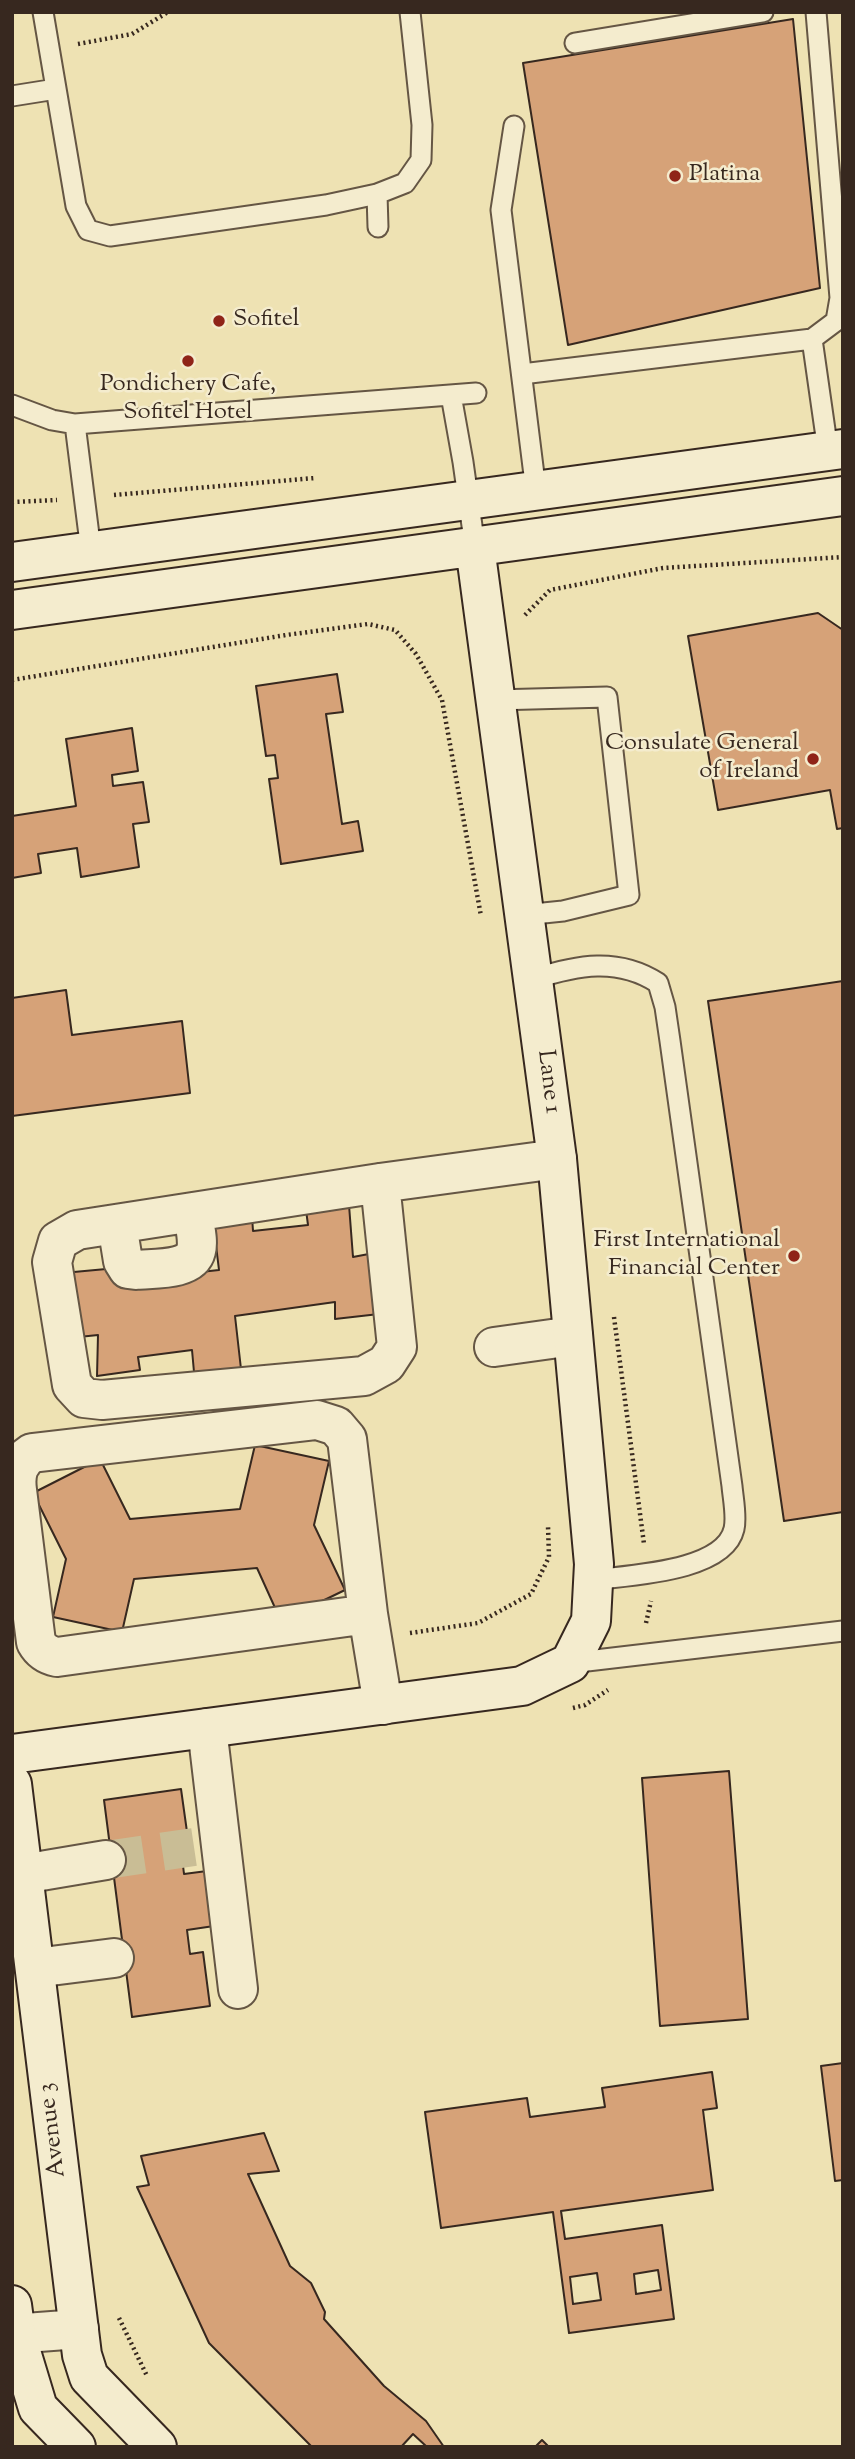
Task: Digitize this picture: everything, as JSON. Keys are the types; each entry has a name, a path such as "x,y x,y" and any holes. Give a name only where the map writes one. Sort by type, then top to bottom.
{"street":[{"path":"12,562 835,450"},
{"path":"12,610 843,496"},
{"name":"Lane 1","path":"475,547 557,1159 594,1564 591,1621 570,1663"},
{"path":"380,1183 397,1347 386,1364 364,1376 102,1400 83,1398 72,1385 52,1262 58,1241 77,1230 380,1183 557,1159"},
{"path":"117,1223 122,1261 128,1269 186,1264 193,1259 197,1249 193,1212"},
{"path":"494,1347 573,1336"},
{"path":"368,1614 50,1656 41,1650 36,1642 15,1491 17,1471 23,1459 32,1453 317,1420 336,1426 346,1439 368,1614 383,1705"},
{"path":"12,1754 522,1686 570,1663"},
{"path":"207,1728 207,1845 238,1990"},
{"name":"Avenue 3","path":"12,1784 82,2355 89,2377 158,2447"},
{"path":"23,1874 106,1860"},
{"path":"35,1968 114,1958"},
{"path":"76,2447 38,2408 13,2325 79,2329"}],"lane":[{"path":"43,12 76,206 88,230 110,236 327,205 377,194 405,183 421,160 422,125 410,12"},
{"path":"575,43 764,12"},
{"path":"522,374 812,339 836,321 842,298 816,12"},
{"path":"12,96 56,89"},
{"path":"514,126 501,210 536,491"},
{"path":"377,194 378,226"},
{"path":"812,339 835,450"},
{"path":"12,405 52,420 75,424 475,393"},
{"name":"Lane 1","path":"451,396 475,547"},
{"path":"75,424 91,551"},
{"path":"495,700 607,697 629,895 562,911 524,915"},
{"path":"534,979 567,969 609,965 641,972 658,983 668,1030 732,1486 734,1529 724,1548 694,1564 593,1580"},
{"path":"570,1663 843,1631"}],"path":[{"path":"49,50 132,34 168,12"},
{"path":"12,680 368,624 395,630 416,654"}],"building":[{"name":"Platina","path":"793,19 820,288 568,345 523,63"},
{"path":"818,613 843,630 843,828 837,829 830,790 718,810 688,636"},
{"path":"337,674 343,712 326,714 342,824 358,821 363,851 281,864 269,779 278,778 275,755 266,756 256,686"},
{"path":"132,728 138,771 112,775 113,786 143,782 149,822 133,824 139,867 81,877 77,848 38,854 41,873 12,878 12,816 76,806 66,739"},
{"name":"First International Financial Center","path":"843,981 843,1512 784,1521 708,1001"},
{"path":"66,990 72,1035 182,1021 190,1093 12,1116 12,998"},
{"path":"349,1205 353,1257 374,1253 379,1314 335,1319 335,1302 235,1316 241,1369 194,1372 192,1350 138,1357 140,1370 97,1376 98,1335 69,1338 63,1273 117,1268 118,1281 219,1270 213,1221 252,1216 253,1231 308,1225 306,1210"},
{"path":"255,1445 329,1461 314,1525 345,1590 281,1621 257,1568 134,1579 122,1632 53,1617 66,1559 33,1493 100,1459 130,1519 240,1509"},
{"path":"729,1771 748,2019 660,2026 642,1778"},
{"path":"181,1789 188,1839 180,1840 184,1874 207,1871 214,1926 187,1930 190,1954 203,1952 210,2006 132,2017 104,1800"},
{"path":"843,2063 843,2180 835,2181 821,2066"},
{"path":"712,2072 717,2108 703,2110 713,2190 561,2211 565,2239 662,2225 674,2319 569,2333 553,2212 441,2228 425,2112 527,2098 530,2117 605,2107 602,2088","holes":["658,2270 661,2290 636,2294 634,2274","597,2273 601,2300 573,2304 570,2277"]},
{"path":"264,2133 279,2171 248,2174 290,2266 311,2283 325,2312 324,2319 384,2386 426,2421 444,2447 427,2447 413,2434 401,2447 312,2447 209,2343 137,2187 149,2185 141,2156"},
{"path":"542,2440 549,2447 535,2447"}],"tunnel":[{"path":"106,1860 194,1847"}],"place":[{"name":"Platina","path":"675,176"},
{"name":"Sofitel","path":"219,321"},
{"name":"Pondichery Cafe, Sofitel Hotel","path":"188,361"},
{"name":"Consulate General of Ireland","path":"813,759"},
{"name":"First International Financial Center","path":"794,1256"}]}
